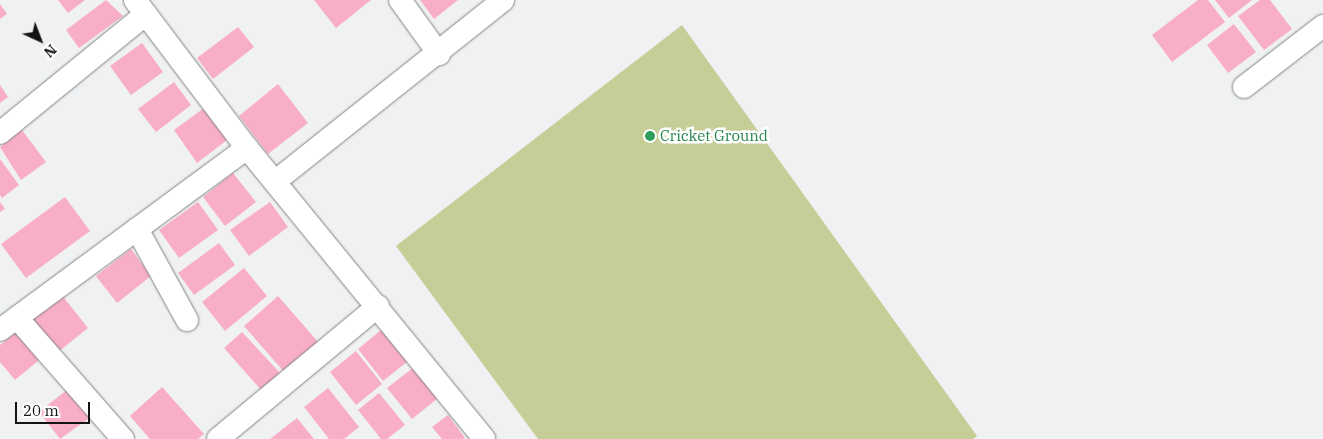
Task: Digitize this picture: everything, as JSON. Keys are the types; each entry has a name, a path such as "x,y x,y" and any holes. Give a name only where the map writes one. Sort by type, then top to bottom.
{"street":[{"path":"400,0 439,54"},
{"path":"277,180 439,54 503,0"},
{"path":"0,133 140,7 247,148 277,180 484,439"},
{"path":"1244,87 1323,26"},
{"path":"123,439 9,324 247,148"},
{"path":"137,229 187,320"},
{"path":"218,439 378,306"}],"green space":[{"name":"Cricket Ground","path":"682,25 977,436 973,439 538,439 396,246"}],"building":[{"path":"58,0 85,0 68,13"},
{"path":"106,0 123,16 79,48 66,30"},
{"path":"314,0 371,0 336,28"},
{"path":"420,0 458,0 434,19"},
{"path":"1198,0 1208,0 1225,22 1172,62 1152,35"},
{"path":"1215,0 1252,0 1229,18"},
{"path":"1260,0 1270,0 1292,29 1264,50 1238,16"},
{"path":"0,4 7,14 0,19"},
{"path":"1234,24 1256,52 1228,73 1207,45"},
{"path":"238,27 254,47 213,79 197,58"},
{"path":"142,43 163,72 131,95 110,66"},
{"path":"174,82 191,105 156,132 138,109"},
{"path":"278,84 308,123 268,154 239,116"},
{"path":"0,85 8,97 0,103"},
{"path":"204,108 227,140 197,163 174,130"},
{"path":"22,130 46,162 21,180 0,147"},
{"path":"0,159 19,185 2,198 0,195"},
{"path":"233,173 256,202 225,226 203,197"},
{"path":"65,197 90,231 26,278 1,244"},
{"path":"0,202 5,209 0,212"},
{"path":"198,202 218,230 179,258 159,230"},
{"path":"270,202 288,227 249,256 230,230"},
{"path":"219,243 235,265 194,295 178,273"},
{"path":"131,249 151,276 117,303 96,276"},
{"path":"244,268 267,296 225,331 202,302"},
{"path":"61,294 88,328 53,356 25,321"},
{"path":"278,296 319,343 285,373 244,326"},
{"path":"22,327 45,355 15,380 0,362 0,345"},
{"path":"381,330 407,362 383,381 358,349"},
{"path":"242,332 281,374 262,391 224,348"},
{"path":"356,351 382,384 356,405 330,372"},
{"path":"418,364 443,394 412,419 387,388"},
{"path":"162,387 204,434 198,439 150,439 130,416"},
{"path":"328,388 359,427 344,439 329,439 304,407"},
{"path":"68,389 91,417 60,439 39,412"},
{"path":"379,393 405,425 387,439 381,439 358,410"},
{"path":"448,415 465,438 442,439 432,427"},
{"path":"297,418 314,439 270,439"}],"place":[{"name":"Cricket Ground","path":"650,136"}]}
